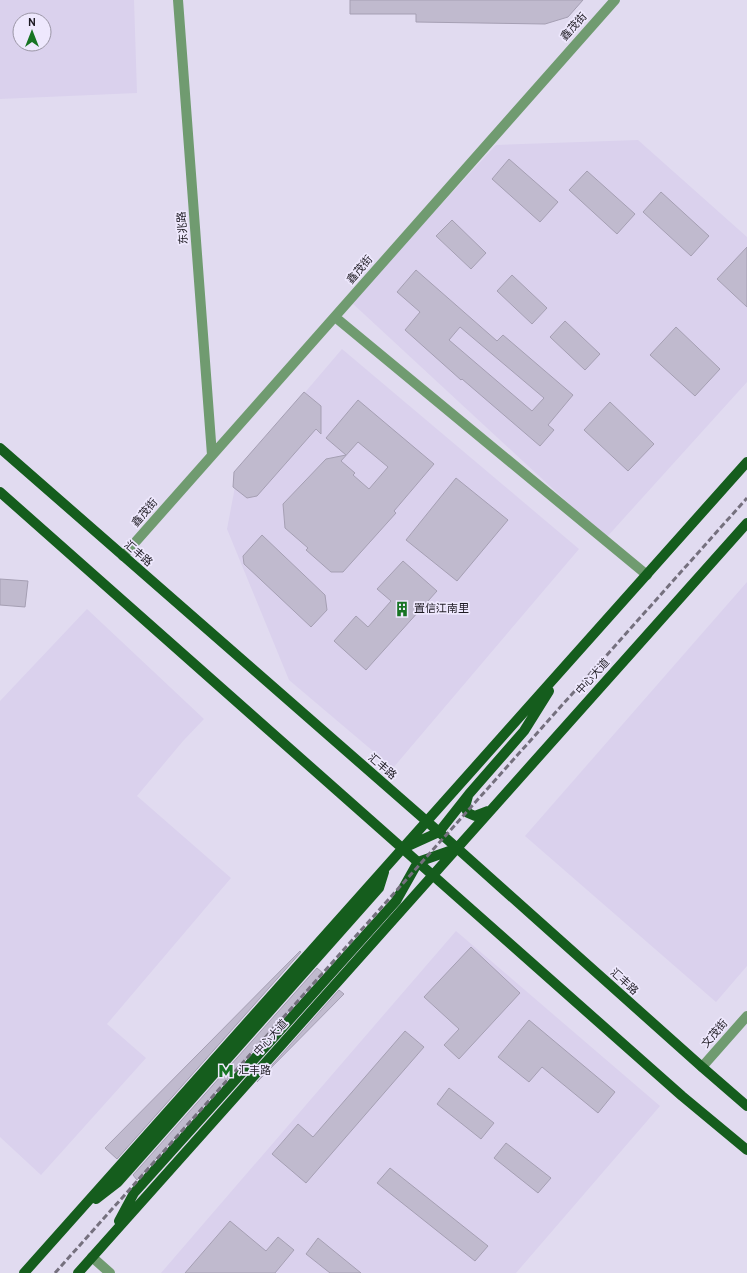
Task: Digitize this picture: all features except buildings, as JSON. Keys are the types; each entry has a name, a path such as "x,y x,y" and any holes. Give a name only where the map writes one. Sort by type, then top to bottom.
{"main road":[{"name":"汇丰路","path":"0,448 439,832 702,1068 747,1106"},
{"name":"中心大道","path":"24,1273 77,1214 118,1182 379,888 385,868 747,462"},
{"path":"0,492 682,1096 747,1150"},
{"name":"中心大道","path":"78,1273 747,522"},
{"name":"中心大道","path":"402,849 439,832 469,794 524,730 565,666"},
{"path":"469,794 465,807 468,813 475,816 490,809"},
{"name":"中心大道","path":"111,1236 134,1192 396,901 418,862 456,848"},
{"name":"中心大道","path":"396,901 433,875"}],"street":[{"name":"东兆路","path":"178,0 212,455"},
{"name":"鑫茂街","path":"123,556 614,0"},
{"path":"335,317 647,575"},
{"name":"文茂街","path":"702,1068 747,1016"},
{"path":"92,1257 110,1273"}],"shaded area":[{"path":"0,0 134,0 137,93 0,99"},
{"path":"638,140 747,237 747,382 606,538 351,302 496,145"},
{"name":"置信·江南里","path":"342,349 579,549 393,768 289,680 227,529 238,471"},
{"path":"747,582 747,966 716,1002 525,836"},
{"path":"87,609 204,719 183,741 137,796 231,878 107,1024 146,1058 41,1175 0,1137 0,701"},
{"path":"456,931 660,1106 516,1273 161,1273"}],"railway":[{"path":"55,1273 747,498"}],"place":[{"name":"置信·江南里","path":"402,609"},
{"name":"汇丰路","path":"226,1071"}]}
